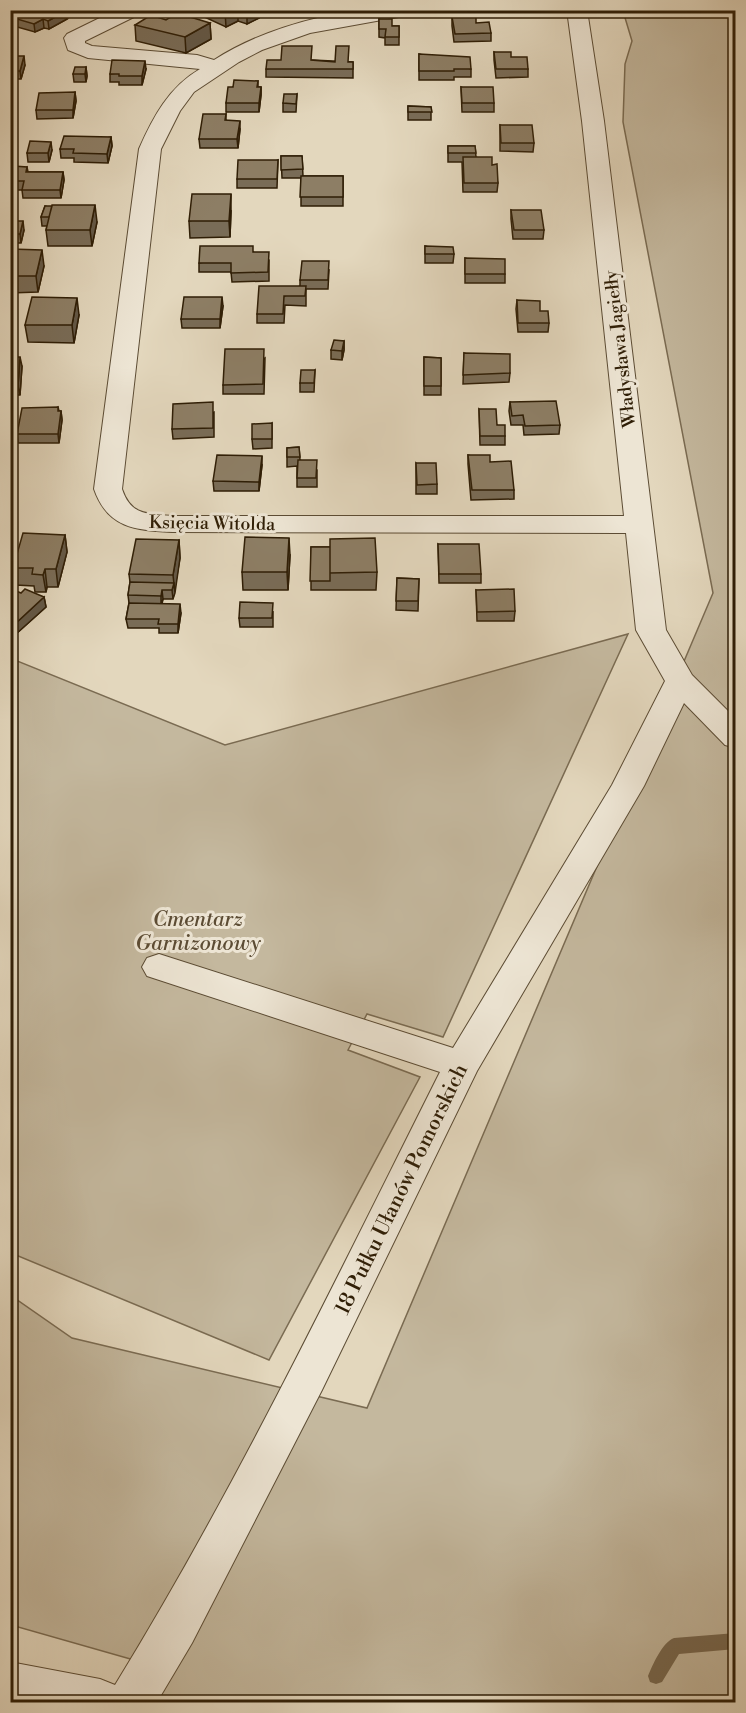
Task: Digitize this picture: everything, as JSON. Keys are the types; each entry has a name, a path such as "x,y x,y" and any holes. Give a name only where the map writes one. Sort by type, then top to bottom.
{"street":[{"path":"133,10 74,38 75,46 88,52 196,61 216,67"},
{"path":"291,10 316,25"},
{"name":"Księcia Witolda","path":"404,10 316,25 263,42 216,67 185,88 161,123 150,149 108,489 111,502 120,514 139,522 173,524 640,525"},
{"name":"Władysława Jagiełły","path":"577,10 595,133 651,630 680,681 735,738"},
{"name":"18 Pułku Ułanów Pomorskich","path":"131,1702 176,1627 308,1377 462,1065 628,786 680,681"},
{"path":"159,967 462,1065"},
{"path":"10,1685 100,1702"}],"green space":[{"path":"623,11 735,11 735,1702 152,1702 169,1670 11,1625 10,1295 72,1338 367,1408 713,593 623,122 625,64 632,41"},
{"name":"Cmentarz Garnizonowy","path":"628,634 443,1037 367,1014 348,1050 420,1077 269,1360 11,1253 10,658 225,745"}],"building":[{"path":"19,10 66,11 48,21 43,19 34,24 10,17"},
{"path":"177,13 210,23 185,37 135,25 151,15 166,20"},
{"path":"452,17 476,17 476,23 489,22 491,33 455,34"},
{"path":"379,19 392,19 392,26 399,26 399,37 385,37 386,29 379,29"},
{"path":"282,46 312,46 311,60 335,62 336,46 349,46 348,62 353,62 353,69 266,69 267,60 281,60"},
{"path":"494,52 511,52 511,57 527,57 528,69 496,69"},
{"path":"419,54 470,57 471,69 419,71"},
{"path":"10,56 24,56 20,71 10,71"},
{"path":"112,60 145,61 142,76 110,74"},
{"path":"75,67 86,67 85,74 73,74"},
{"path":"234,80 258,81 257,87 261,87 259,103 226,103 228,87 233,87"},
{"path":"461,87 493,87 494,103 462,103"},
{"path":"75,92 73,110 36,110 39,93"},
{"path":"284,94 297,94 296,104 283,103"},
{"path":"10,99 14,99 10,116"},
{"path":"408,106 431,107 432,112 408,112"},
{"path":"203,114 226,114 225,120 240,121 237,139 199,139"},
{"path":"500,125 532,125 534,143 501,143"},
{"path":"64,136 111,137 107,154 73,153 74,149 60,149"},
{"path":"30,141 51,142 48,153 27,153"},
{"path":"448,146 475,146 476,153 448,153"},
{"path":"281,156 302,156 303,169 281,170"},
{"path":"463,157 492,157 492,165 497,164 498,183 464,183"},
{"path":"238,160 278,160 277,179 237,179"},
{"path":"13,166 27,167 26,172 63,172 60,190 22,190 24,181 10,181"},
{"path":"301,176 343,176 343,197 300,197"},
{"path":"192,194 231,194 229,221 189,221"},
{"path":"52,205 95,205 90,230 46,230"},
{"path":"45,206 52,206 49,217 41,217"},
{"path":"511,210 541,210 544,230 514,230"},
{"path":"10,221 23,221 20,234 10,234"},
{"path":"200,246 253,246 253,252 269,252 268,272 231,273 231,263 199,263"},
{"path":"425,246 453,247 454,254 425,254"},
{"path":"10,249 42,250 36,276 10,276"},
{"path":"465,258 505,259 505,274 465,274"},
{"path":"302,261 329,261 328,280 300,280"},
{"path":"259,286 306,286 305,296 284,296 283,314 257,314"},
{"path":"32,297 77,298 72,325 25,325"},
{"path":"184,297 222,297 220,319 181,319"},
{"path":"517,300 540,301 540,311 548,311 549,323 518,323"},
{"path":"334,340 344,341 342,351 331,350"},
{"path":"225,349 264,349 263,384 223,385"},
{"path":"464,353 510,354 510,373 463,375"},
{"path":"10,357 20,357 18,386 10,386"},
{"path":"424,357 441,358 441,386 424,386"},
{"path":"301,370 315,370 314,383 300,383"},
{"path":"556,401 560,425 525,426 523,415 512,416 510,402"},
{"path":"213,402 213,428 172,429 173,404"},
{"path":"58,407 58,411 61,411 58,434 17,434 22,408"},
{"path":"479,409 496,409 497,425 505,425 505,436 480,436"},
{"path":"272,423 272,439 252,439 252,424"},
{"path":"299,447 300,457 287,457 287,448"},
{"path":"217,455 262,456 259,482 213,481"},
{"path":"468,455 490,455 490,462 511,461 514,490 472,490"},
{"path":"298,460 317,460 316,478 297,478"},
{"path":"416,463 436,463 437,484 417,485"},
{"path":"23,533 65,535 56,569 45,569 43,575 32,574 33,568 13,568"},
{"path":"245,537 289,538 287,572 242,572"},
{"path":"375,538 377,572 330,573 330,539"},
{"path":"136,539 179,540 173,575 129,574"},
{"path":"438,544 479,544 481,574 439,574"},
{"path":"311,547 330,547 330,581 310,581"},
{"path":"397,578 419,579 418,601 396,601"},
{"path":"130,582 174,583 172,590 162,590 161,596 128,595"},
{"path":"25,589 44,597 15,624 10,623 10,593 14,590 21,593"},
{"path":"514,589 515,611 477,612 476,590"},
{"path":"240,602 273,603 272,618 239,618"},
{"path":"129,603 180,604 178,624 158,624 159,619 126,619"}],"waterway":[{"path":"656,1676 674,1646 736,1641"}]}
